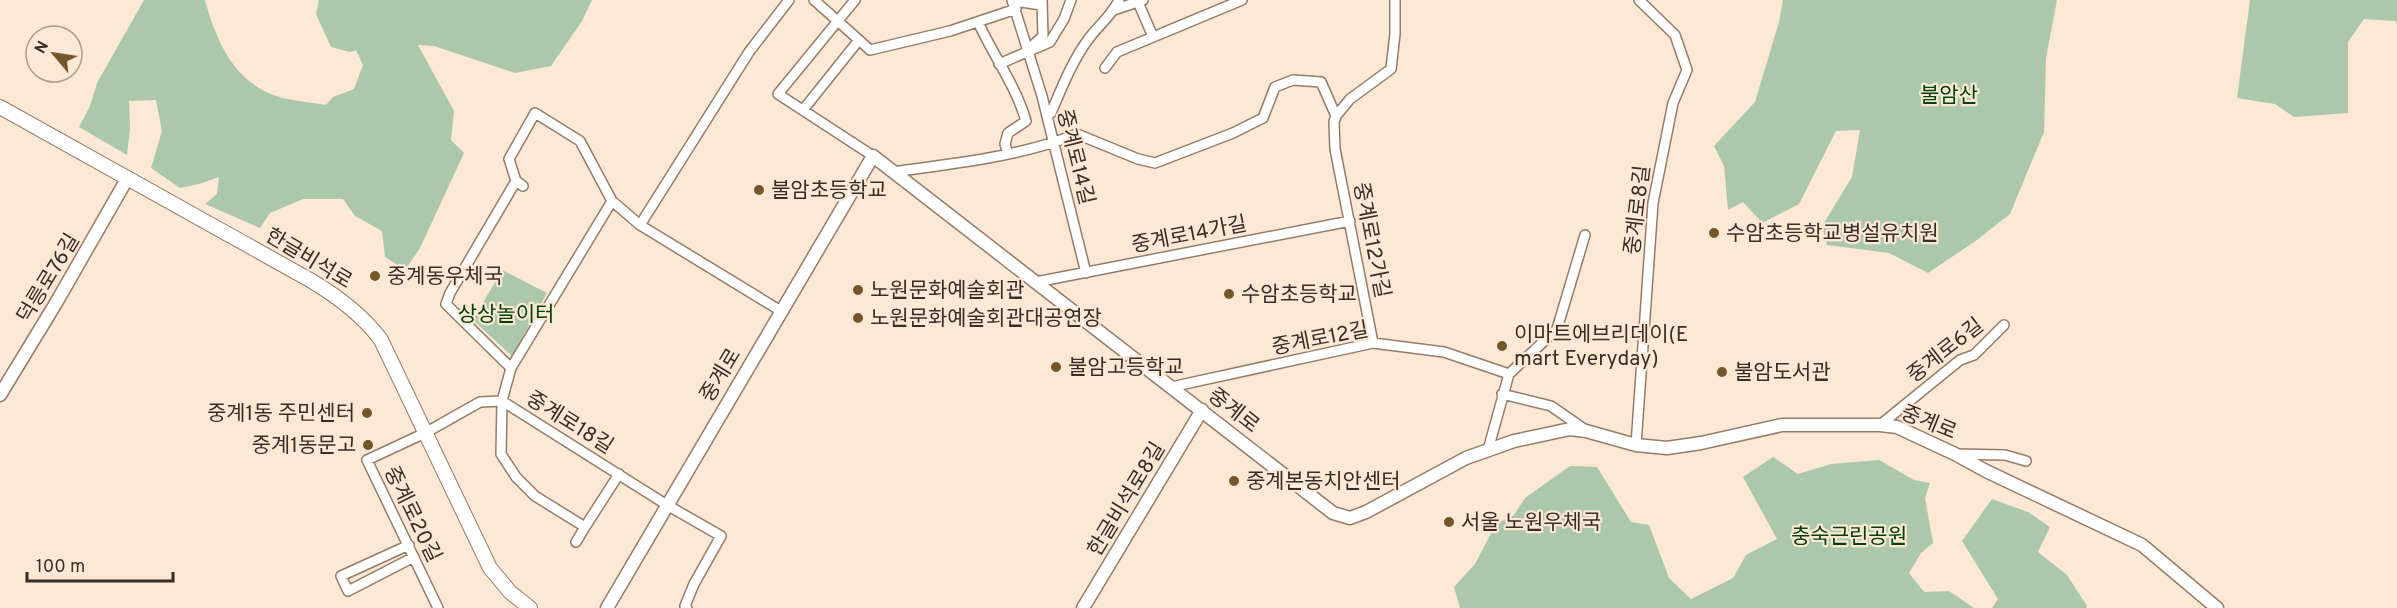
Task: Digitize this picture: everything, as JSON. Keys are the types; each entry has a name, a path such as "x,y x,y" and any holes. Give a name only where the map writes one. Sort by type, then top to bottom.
{"main road":[{"name":"한글비석로","path":"0,107 339,298 371,327 381,340 490,568 510,592 530,608"}],"street":[{"path":"640,225 749,52 789,0"},
{"path":"814,0 870,50 978,22 1014,3 1042,3 1043,36 1028,50"},
{"path":"855,0 778,94 873,156"},
{"path":"999,64 1050,42 1064,20 1071,0"},
{"path":"1047,116 1090,37 1114,10 1119,0"},
{"path":"1105,68 1117,52 1242,0"},
{"path":"893,172 1008,154 1053,143 1077,134 1138,159 1155,163 1233,133 1263,118 1275,87 1293,80 1321,81 1336,116 1350,99 1391,69 1395,34 1395,0"},
{"name":"중계로8길","path":"1636,445 1653,203 1673,104 1687,70 1675,35 1639,0"},
{"path":"1114,10 1141,1 1153,37"},
{"name":"중계로14길","path":"1014,3 1047,116 1086,273"},
{"path":"978,22 1020,101 1026,121 1008,133 1005,144 1008,154"},
{"path":"803,110 859,40"},
{"path":"511,368 446,304 450,294 520,183 509,159 535,113 580,141 612,201 640,225 782,311"},
{"name":"중계로12가길","path":"1336,116 1334,144 1373,343"},
{"name":"중계로","path":"607,608 873,156 1333,513 1350,518 1366,512 1466,458 1527,438 1570,429 1586,431 1636,445 1667,448 1782,425 1880,425 1897,427 2142,545 2217,608"},
{"name":"덕릉로76길","path":"0,395 127,179"},
{"path":"502,401 511,368 612,201"},
{"name":"중계로14가길","path":"1036,282 1350,221"},
{"path":"1488,450 1509,374 1557,329 1585,235"},
{"name":"중계로6길","path":"1880,425 1960,360 1974,355 2004,326"},
{"name":"중계로12길","path":"1172,387 1373,343 1444,352 1509,374"},
{"name":"중계로","path":"1502,394 1551,406 1586,431"},
{"name":"중계로18길","path":"502,401 501,454 516,477 535,496 585,527 619,474"},
{"name":"중계로18길","path":"425,432 480,402 502,401 667,505 721,536 694,584 685,606 687,608"},
{"name":"한글비석로8길","path":"1083,608 1202,410"},
{"name":"중계로20길","path":"425,432 367,460 438,608"},
{"path":"1955,454 2005,455 2026,461"},
{"path":"576,542 585,527"},
{"path":"409,545 341,576 348,591 414,557"}],"green space":[{"path":"144,0 205,0 221,44 228,57 248,80 276,96 326,105 333,97 354,89 363,65 356,50 350,52 331,47 316,14 319,0 592,0 582,21 551,66 515,73 434,46 418,45 454,111 451,140 464,153 420,248 405,270 385,257 382,231 355,216 343,199 303,199 270,213 260,228 205,204 217,194 219,177 180,188 151,168 162,131 156,100 129,101 130,129 127,155 79,127 90,106 97,83"},
{"name":"불암산","path":"1783,0 2057,0 2046,58 2044,132 2010,214 1977,240 1928,273 1889,253 1827,245 1822,226 1852,177 1860,130 1836,131 1799,204 1762,223 1743,202 1728,210 1724,166 1714,146 1755,102 1779,22"},
{"path":"2250,0 2397,0 2397,24 2395,21 2364,19 2348,42 2348,113 2294,117 2275,104 2237,98"},
{"name":"상상놀이터","path":"502,270 547,293 512,356 473,320"},
{"name":"충숙근린공원","path":"1773,457 1798,474 1831,464 1879,460 1914,480 1930,483 1925,498 1933,543 1921,553 1909,573 1924,592 1949,591 1974,608 1460,608 1454,587 1475,564 1496,524 1514,515 1525,498 1570,466 1597,467 1631,522 1649,525 1669,578 1691,599 1733,578 1746,555 1777,539 1743,477"},
{"name":"충숙근린공원","path":"1992,499 2028,512 2050,527 2038,552 2067,575 2087,606 2086,608 1992,608 1998,599 1962,541"}],"place":[{"name":"불암초등학교","path":"759,190"},
{"name":"수암초등학교병설유치원","path":"1714,233"},
{"name":"중계동우체국","path":"375,276"},
{"name":"노원문화예술회관","path":"858,290"},
{"name":"수암초등학교","path":"1229,294"},
{"name":"노원문화예술회관대공연장","path":"858,318"},
{"name":"이마트에브리데이(E mart Everyday)","path":"1502,346"},
{"name":"불암고등학교","path":"1056,367"},
{"name":"불암도서관","path":"1722,372"},
{"name":"중계1동 주민센터","path":"367,413"},
{"name":"중계1동문고","path":"368,445"},
{"name":"중계본동치안센터","path":"1234,481"},
{"name":"서울 노원우체국","path":"1449,522"}]}
